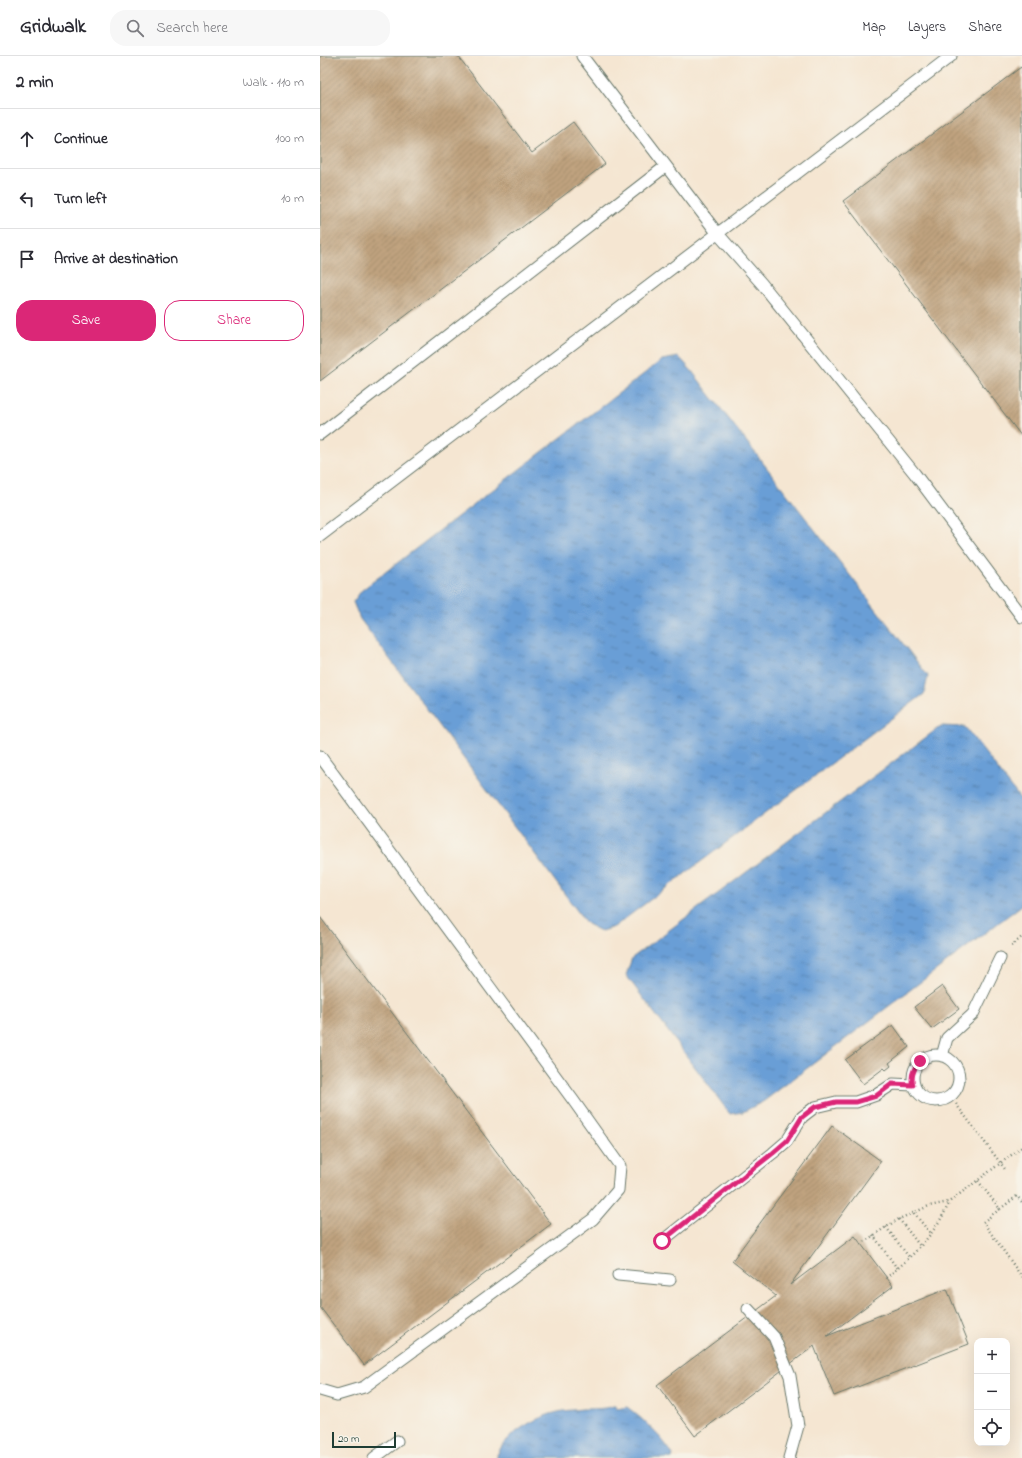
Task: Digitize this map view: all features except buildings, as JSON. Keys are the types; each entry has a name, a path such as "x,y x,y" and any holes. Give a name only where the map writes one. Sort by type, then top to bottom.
{"lane":[{"path":"582,56 718,234 762,284 915,474 1022,617"},
{"path":"320,536 951,56"},
{"path":"320,434 666,166"},
{"path":"320,756 620,1166 618,1190 592,1219 364,1387 337,1395 320,1390"},
{"path":"942,1056 947,1038 973,1014 1000,958"},
{"path":"927,1056 942,1056 949,1059 955,1065 958,1072 958,1087 954,1094 948,1099 940,1102 925,1100 919,1095 913,1085 913,1074 915,1067 927,1056"},
{"path":"662,1241 778,1149 787,1141 802,1117 815,1107 836,1102 856,1102 876,1096 892,1084 913,1085"},
{"path":"618,1275 670,1280"},
{"path":"748,1309 774,1337 790,1376 798,1426 789,1458"},
{"path":"374,1458 397,1441"}],"path":[{"path":"956,1104 1005,1169"},
{"path":"861,1244 899,1219 929,1206 949,1202 1022,1147"},
{"path":"978,1181 1000,1209"},
{"path":"1022,1202 1017,1196 983,1222 1022,1277"},
{"path":"886,1278 931,1234 942,1219 949,1202"},
{"path":"914,1213 931,1234"},
{"path":"899,1219 920,1246"},
{"path":"886,1227 909,1257"},
{"path":"873,1235 897,1268"}],"water":[{"path":"679,357 691,370 928,676 924,694 614,927 601,931 587,924 360,619 353,602 362,590 662,360"},
{"path":"941,726 965,727 1022,801 1022,905 764,1101 743,1112 730,1114 626,975 632,958"},
{"path":"613,1406 617,1409 627,1407 639,1417 652,1429 669,1449 673,1455 672,1458 495,1458 503,1444 510,1437 522,1427 536,1420 561,1411"}],"route":[{"path":"662,1241 787,1141 802,1117 815,1107 836,1102 856,1102 876,1096 892,1084 913,1085 912,1082 915,1067 920,1061"}]}
